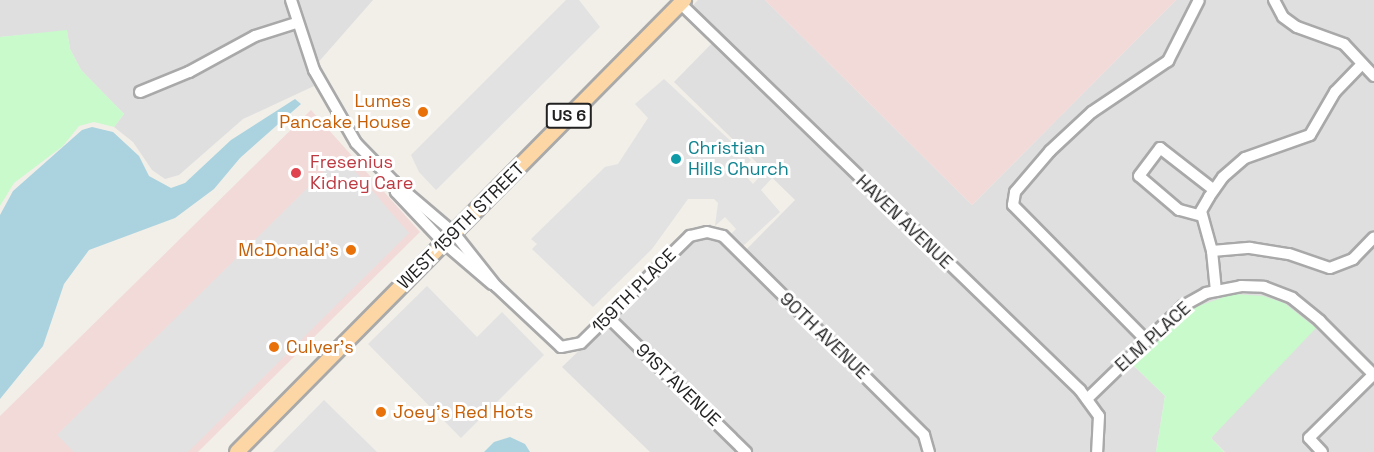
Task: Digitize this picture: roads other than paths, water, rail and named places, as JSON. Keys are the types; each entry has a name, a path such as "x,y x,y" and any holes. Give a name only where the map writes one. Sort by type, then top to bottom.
{"main road":[{"name":"WEST 159TH STREET","path":"237,452 683,2"}],"street":[{"path":"291,0 296,23 314,70 356,143 449,238"},
{"path":"1147,341 1013,205 1015,192 1084,119 1168,61 1199,0"},
{"path":"1274,0 1283,17 1298,27 1344,44 1374,76"},
{"name":"HAVEN AVENUE","path":"683,2 1087,399 1099,416 1097,452"},
{"path":"140,92 189,72 239,43 296,23"},
{"path":"1216,291 1212,250 1201,211 1214,190 1245,158 1310,135 1335,92 1362,64"},
{"path":"1202,216 1179,210 1139,176 1160,148 1214,190"},
{"name":"159TH PLACE","path":"449,238 561,347 581,343 690,236 707,232"},
{"name":"90TH AVENUE","path":"707,232 723,237 916,426 924,435 929,452"},
{"path":"1212,250 1250,248 1289,254 1330,268 1353,259 1374,237"},
{"name":"ELM PLACE","path":"1087,399 1182,306 1216,291 1264,287 1292,298 1320,321 1374,375"},
{"name":"91ST AVENUE","path":"609,318 746,452"},
{"path":"1322,452 1309,438 1374,375"}],"water":[{"path":"295,99 301,104 240,158 214,189 175,218 89,250 64,284 43,346 0,399 0,215 13,191 82,130 92,127 113,132 139,156 149,176 171,188 185,183 231,140"},
{"path":"510,437 525,444 530,452 484,452 494,442"}],"place":[{"name":"Lumes Pancake House","path":"423,112"},
{"name":"Christian Hills Church","path":"676,159"},
{"name":"Fresenius Kidney Care","path":"296,173"},
{"name":"McDonald's","path":"351,250"},
{"name":"Culver's","path":"274,347"},
{"name":"Joey's Red Hots","path":"381,412"}]}
